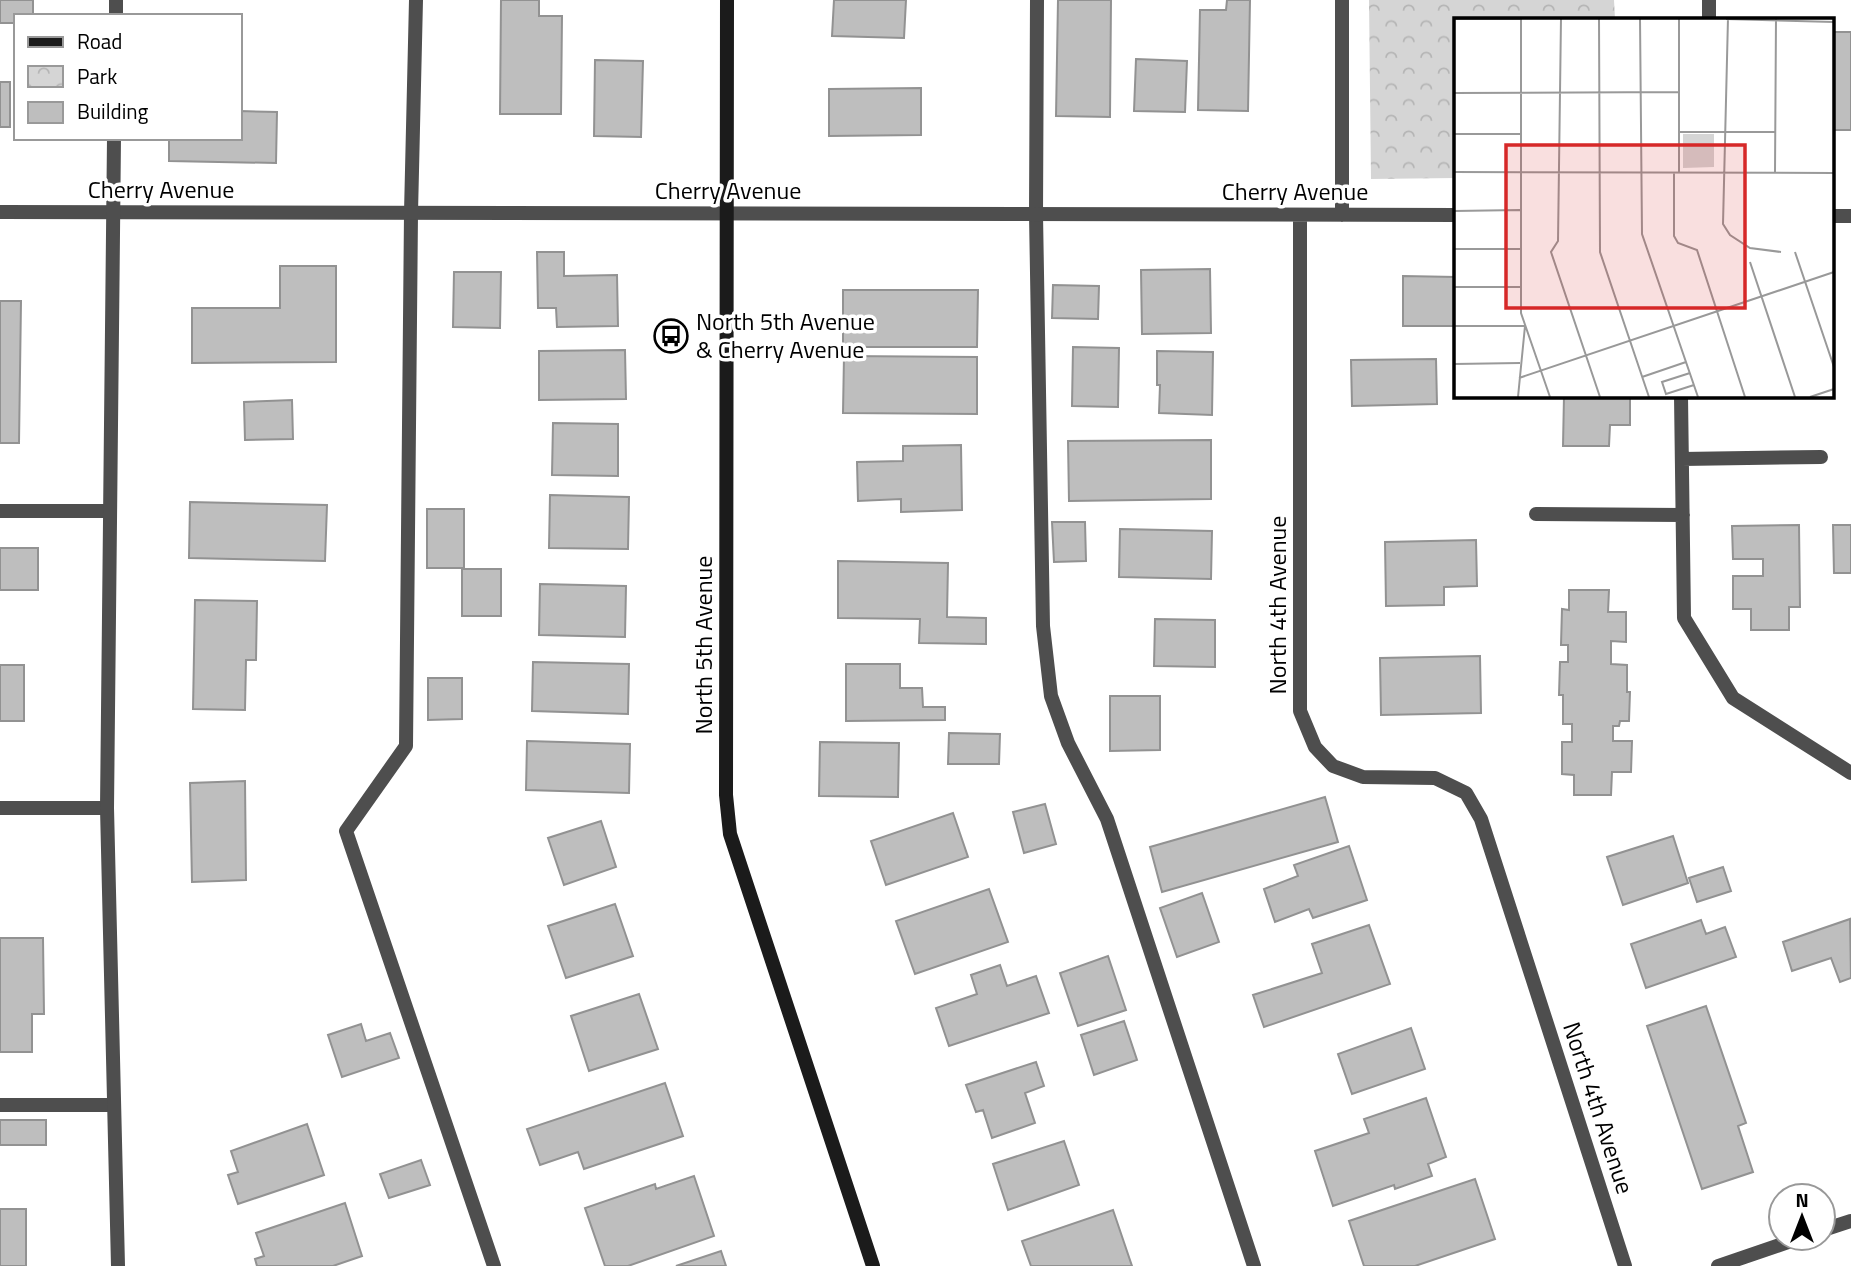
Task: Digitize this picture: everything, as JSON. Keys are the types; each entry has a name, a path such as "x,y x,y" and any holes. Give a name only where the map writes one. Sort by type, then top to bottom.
{"main road":[{"name":"North 5th Avenue","path":"727,0 726,795 730,834 873,1266"}],"street":[{"path":"416,0 411,213 406,746 346,831 494,1266"},
{"path":"1037,0 1035,215 1043,626 1051,696 1068,743 1107,819 1254,1266"},
{"path":"1342,0 1342,215"},
{"path":"1709,0 1709,18"},
{"path":"114,140 107,808 118,1266"},
{"name":"Cherry Avenue","path":"0,212 1454,215"},
{"name":"North 4th Avenue","path":"1300,215 1300,711 1315,747 1333,766 1363,777 1435,778 1466,793 1481,819 1625,1266"},
{"path":"1681,397 1684,618 1733,698 1851,773"},
{"path":"1682,459 1821,457"},
{"path":"0,511 110,511"},
{"path":"1536,514 1683,515"},
{"path":"0,808 107,808"},
{"path":"0,1105 114,1105"},
{"path":"1718,1266 1767,1249"}],"green space":[{"path":"1369,0 1614,0 1615,18 1454,18 1454,178 1371,179"}],"building":[{"path":"0,0 33,0 33,14 14,14 14,23 0,23"},
{"path":"501,0 539,0 539,16 562,16 561,114 500,114"},
{"path":"834,0 906,0 904,38 832,36"},
{"path":"1058,0 1111,0 1110,117 1056,116"},
{"path":"1227,0 1250,0 1248,111 1198,110 1200,10 1226,10"},
{"path":"1834,32 1851,32 1851,130 1834,130"},
{"path":"1136,59 1187,61 1185,112 1134,111"},
{"path":"595,60 643,61 641,137 594,136"},
{"path":"0,82 10,82 10,127 0,127"},
{"path":"921,88 921,135 829,136 829,89"},
{"path":"242,111 277,112 276,163 169,161 169,140 242,140"},
{"path":"537,252 564,252 564,276 617,275 618,326 557,327 556,308 538,308"},
{"path":"280,266 336,266 336,362 192,363 192,308 280,308"},
{"path":"1210,269 1211,333 1142,334 1141,270"},
{"path":"454,272 501,272 500,328 453,327"},
{"path":"1403,276 1454,277 1454,326 1403,326"},
{"path":"1053,285 1099,286 1098,319 1052,318"},
{"path":"843,290 978,290 977,347 843,347"},
{"path":"0,301 21,301 19,443 0,443"},
{"path":"1073,347 1119,348 1118,407 1072,406"},
{"path":"625,350 626,399 539,400 539,351"},
{"path":"1157,351 1213,352 1212,415 1159,413"},
{"path":"844,356 977,357 977,414 843,413"},
{"path":"1436,359 1437,404 1352,406 1351,360"},
{"path":"1564,397 1630,397 1630,425 1610,425 1609,446 1563,446"},
{"path":"292,400 293,439 245,440 244,402"},
{"path":"553,423 618,424 618,476 552,475"},
{"path":"1211,440 1211,499 1069,501 1068,441"},
{"path":"961,445 962,510 901,512 901,499 858,501 857,462 903,461 903,446"},
{"path":"550,495 629,497 628,549 549,548"},
{"path":"190,502 327,505 325,561 189,558"},
{"path":"427,509 464,509 464,568 427,568"},
{"path":"1052,522 1085,522 1086,561 1054,562"},
{"path":"1799,525 1800,607 1789,607 1789,630 1751,630 1751,609 1733,609 1733,576 1763,576 1763,559 1733,559 1732,526"},
{"path":"1833,525 1851,525 1851,573 1834,573"},
{"path":"1120,529 1212,531 1211,579 1119,577"},
{"path":"1476,540 1477,586 1444,587 1444,605 1386,606 1385,542"},
{"path":"0,548 38,548 38,590 0,590"},
{"path":"838,561 948,563 947,617 986,618 986,644 919,643 920,619 838,618"},
{"path":"462,569 501,569 501,616 462,616"},
{"path":"540,584 626,586 625,637 539,635"},
{"path":"1569,590 1609,590 1608,612 1626,612 1626,642 1611,641 1611,664 1627,665 1629,721 1620,721 1619,726 1613,726 1613,741 1632,741 1631,772 1612,772 1611,795 1574,795 1574,775 1562,774 1562,742 1572,742 1572,724 1563,724 1563,695 1559,695 1560,662 1568,662 1568,645 1561,645 1562,609 1569,610"},
{"path":"195,600 257,601 256,660 246,660 245,710 193,709"},
{"path":"1155,619 1215,620 1215,667 1154,666"},
{"path":"1480,656 1481,713 1381,715 1380,658"},
{"path":"533,662 629,664 628,714 532,711"},
{"path":"846,664 900,664 900,688 922,688 923,707 945,707 945,720 846,721"},
{"path":"0,665 24,665 24,721 0,721"},
{"path":"428,678 462,678 462,719 428,720"},
{"path":"1110,696 1160,696 1160,750 1110,751"},
{"path":"949,733 1000,734 999,764 948,764"},
{"path":"527,741 630,744 629,793 526,790"},
{"path":"820,742 899,743 898,797 819,796"},
{"path":"245,781 246,880 192,882 190,783"},
{"path":"1325,797 1338,842 1162,892 1150,847"},
{"path":"1045,804 1056,844 1024,853 1013,812"},
{"path":"953,813 968,857 886,885 871,841"},
{"path":"601,821 616,867 564,885 548,838"},
{"path":"1673,836 1688,883 1623,905 1607,857"},
{"path":"1349,846 1367,900 1313,918 1309,909 1275,922 1264,889 1298,876 1294,865"},
{"path":"1723,867 1731,891 1697,902 1689,878"},
{"path":"989,889 1008,942 915,974 896,921"},
{"path":"1202,893 1219,942 1177,957 1160,908"},
{"path":"615,904 633,956 566,978 548,926"},
{"path":"1850,919 1851,978 1840,982 1831,958 1792,971 1783,942"},
{"path":"1701,920 1706,934 1725,927 1736,957 1646,988 1631,944"},
{"path":"1369,925 1390,984 1264,1027 1253,995 1322,973 1312,944"},
{"path":"0,938 43,938 44,1014 32,1014 32,1052 0,1052"},
{"path":"1108,956 1126,1010 1078,1026 1060,973"},
{"path":"1000,965 1007,986 1036,976 1049,1013 949,1046 936,1008 977,994 971,975"},
{"path":"639,994 658,1049 589,1071 571,1016"},
{"path":"1706,1006 1746,1123 1738,1126 1753,1172 1702,1189 1647,1026"},
{"path":"1124,1021 1137,1060 1094,1075 1081,1035"},
{"path":"361,1024 366,1041 390,1033 399,1058 342,1077 328,1035"},
{"path":"1411,1028 1425,1069 1352,1094 1338,1054"},
{"path":"1036,1062 1044,1086 1025,1093 1035,1123 992,1138 983,1110 976,1112 966,1085"},
{"path":"665,1083 683,1136 584,1169 578,1152 540,1165 527,1129"},
{"path":"1426,1098 1446,1157 1428,1164 1432,1176 1395,1189 1394,1185 1333,1206 1315,1151 1369,1133 1364,1119"},
{"path":"0,1120 46,1120 46,1145 0,1145"},
{"path":"307,1124 324,1175 238,1204 228,1175 238,1172 231,1151"},
{"path":"1064,1141 1079,1185 1008,1210 993,1164"},
{"path":"421,1160 430,1185 389,1198 380,1174"},
{"path":"694,1176 714,1236 628,1266 605,1266 585,1208 655,1184 656,1189"},
{"path":"1475,1179 1495,1239 1415,1266 1364,1266 1349,1221"},
{"path":"345,1203 362,1256 333,1266 257,1266 255,1259 264,1256 256,1233"},
{"path":"0,1209 26,1209 26,1266 0,1266"},
{"path":"1113,1210 1132,1266 1031,1266 1022,1241"},
{"path":"721,1251 726,1266 676,1266"}],"place":[{"name":"North 5th Avenue & Cherry Avenue","path":"671,336"}]}
